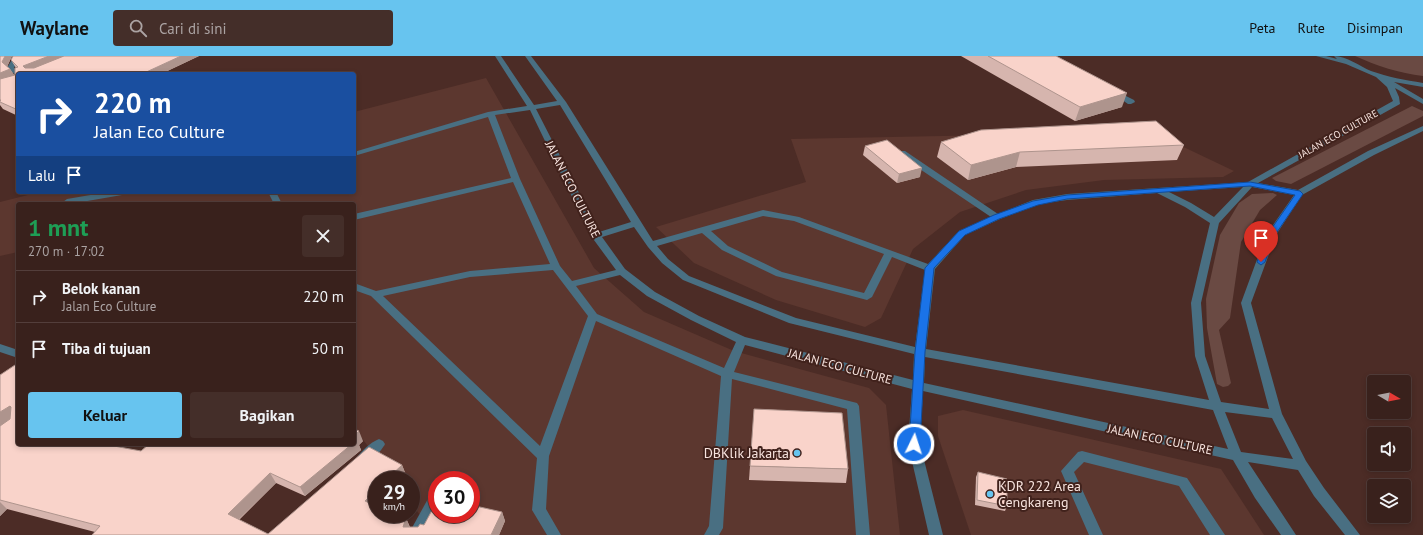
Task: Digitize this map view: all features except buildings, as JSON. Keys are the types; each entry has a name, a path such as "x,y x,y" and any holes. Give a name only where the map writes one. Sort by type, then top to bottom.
{"street":[{"path":"16,73 10,68 17,56"},
{"name":"JALAN ECO CULTURE","path":"498,56 532,107 596,236 622,271 651,294 695,318 742,340 918,386 1237,456 1302,465"},
{"path":"528,56 562,102 651,245 665,261 686,278 786,318 920,352 1217,406 1276,414"},
{"path":"1319,56 1354,65 1378,74 1423,85"},
{"path":"1337,56 1354,65"},
{"path":"1378,74 1423,102"},
{"name":"JALAN ECO CULTURE","path":"1289,535 1260,494 1237,456 1217,406 1200,356 1196,303 1215,222 1250,184 1396,102 1395,93 1387,82 1378,74"},
{"path":"1105,87 1131,102"},
{"path":"356,153 491,114 562,102"},
{"path":"491,114 516,179 556,267 593,316 727,374 853,406 863,535"},
{"path":"1353,535 1319,492 1302,465 1276,414 1246,303 1271,235 1300,194 1371,153 1423,128"},
{"path":"1404,137 1423,137"},
{"path":"902,153 996,217"},
{"path":"356,217 516,179"},
{"name":"JALAN ECO CULTURE","path":"930,268 962,233 996,217 1036,202 1067,197 1250,184 1300,194"},
{"path":"1156,190 1177,198 1199,210 1215,222"},
{"path":"67,202 111,194"},
{"path":"651,245 702,229 763,213 796,219 930,268 920,352 914,444 936,535"},
{"path":"596,236 636,223"},
{"path":"702,229 725,248 779,274 867,297 889,253"},
{"path":"375,294 470,274 556,267"},
{"path":"569,285 622,271"},
{"path":"356,287 375,294 543,456"},
{"path":"554,535 539,510 543,456 593,316"},
{"path":"710,535 716,528 727,374 742,340"},
{"path":"0,348 16,353"},
{"path":"355,465 379,444"},
{"path":"1096,535 1067,472 1082,456 1183,482 1218,535"},
{"path":"414,535 428,510"}],"shaded area":[{"path":"1355,56 1423,56 1423,76 1388,69"},
{"path":"486,78 594,268 644,312 734,351 869,388 886,405 900,535 435,535 420,515 420,471 387,471 356,431 356,202 16,202 16,252 0,256 0,202 32,194 356,194 356,111"},
{"path":"1412,106 1423,111 1423,116 1291,184 1276,181 1272,178"},
{"path":"1152,132 1234,171 1223,177 1104,180 1026,190 960,212 913,249 881,318 865,327 776,300 694,263 656,227 806,182 791,139"},
{"path":"1273,193 1277,195 1260,210 1241,242 1230,318 1219,330 1231,383 1228,386 1223,387 1217,384 1207,328 1206,299 1220,235 1239,203 1252,194"},
{"path":"963,410 1221,469 1264,535 971,535 938,436 938,416"}],"place":[{"name":"DBKlik Jakarta","path":"797,453"},
{"name":"KDR 222 Area Cengkareng","path":"990,494"}],"route":[{"path":"914,444 920,352 930,268 962,233 996,217 1036,202 1067,197 1250,184 1300,194 1271,235 1261,262"}]}
